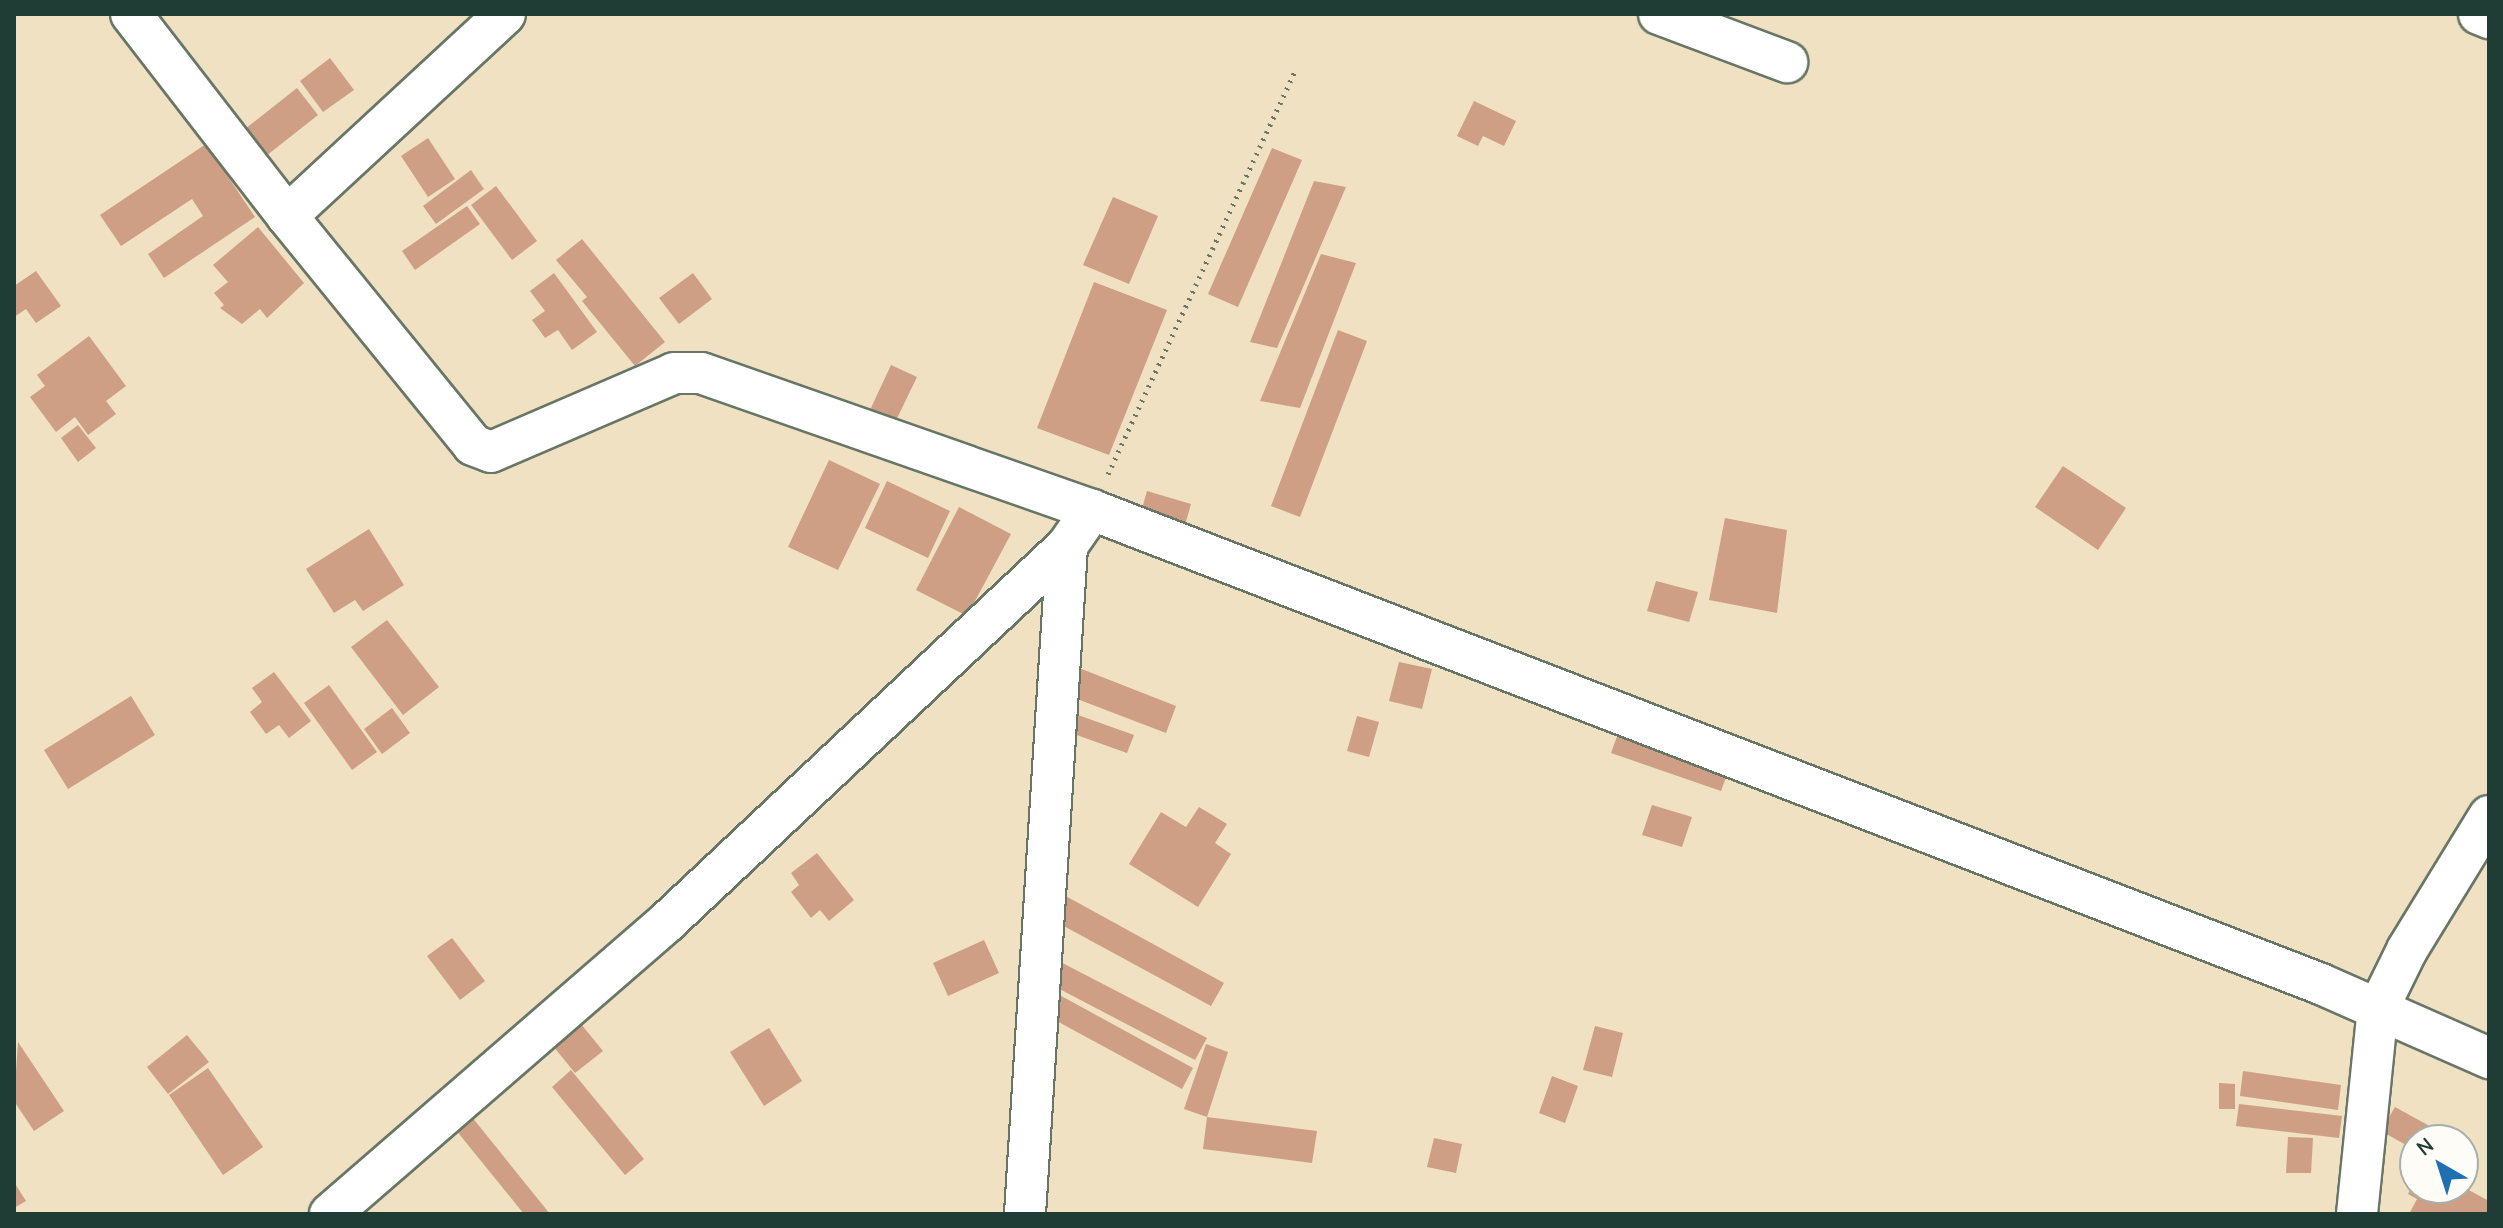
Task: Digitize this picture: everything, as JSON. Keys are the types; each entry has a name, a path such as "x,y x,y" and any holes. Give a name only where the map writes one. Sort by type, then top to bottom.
{"street":[{"path":"131,14 287,216 473,445 491,452 674,373 701,373 1092,510 2378,1009 2489,1058"},
{"path":"287,216 505,14"},
{"path":"1659,14 1787,62"},
{"path":"2479,14 2489,18"},
{"path":"330,1214 668,921 1067,546 1092,510"},
{"path":"1025,1214 1067,546"},
{"path":"2357,1214 2378,1009 2407,950 2489,816"}],"path":[{"path":"1092,510 1295,72"}],"building":[{"path":"330,58 354,90 323,112 300,81"},
{"path":"297,88 318,115 266,156 245,129"},
{"path":"1474,101 1516,121 1504,146 1483,136 1478,146 1457,136"},
{"path":"428,138 455,179 428,197 401,156"},
{"path":"206,144 255,217 164,278 148,254 203,216 192,199 121,246 100,215"},
{"path":"1272,148 1302,160 1238,307 1208,294"},
{"path":"471,170 484,189 436,224 423,206"},
{"path":"1314,181 1346,187 1277,348 1250,342"},
{"path":"496,186 537,241 512,260 471,205"},
{"path":"1113,197 1158,216 1129,284 1083,265"},
{"path":"467,206 480,224 415,270 402,251"},
{"path":"258,227 304,283 267,318 260,309 242,324 220,308 224,305 214,293 228,282 213,265"},
{"path":"582,239 665,342 635,366 582,301 587,297 556,260"},
{"path":"1321,254 1356,263 1300,408 1260,401"},
{"path":"36,271 61,306 36,323 26,309 14,317 14,286"},
{"path":"554,273 597,332 572,350 558,330 545,338 532,320 545,311 530,291"},
{"path":"693,273 712,299 679,324 659,298"},
{"path":"1094,282 1167,310 1109,455 1037,428"},
{"path":"1338,330 1367,341 1300,517 1271,506"},
{"path":"89,336 126,386 106,401 116,414 88,435 75,417 56,432 30,397 45,386 37,375"},
{"path":"891,365 917,377 888,437 863,425"},
{"path":"78,425 96,448 78,462 61,438"},
{"path":"829,460 880,484 838,570 788,547"},
{"path":"2063,466 2126,508 2098,550 2035,507"},
{"path":"887,481 950,511 928,558 865,528"},
{"path":"1147,491 1191,504 1183,532 1139,519"},
{"path":"959,507 1011,534 967,616 916,590"},
{"path":"1725,518 1787,530 1777,613 1709,600"},
{"path":"369,529 404,585 363,611 355,600 334,613 306,569"},
{"path":"1656,581 1698,592 1689,622 1647,611"},
{"path":"387,620 439,687 403,715 351,647"},
{"path":"1399,662 1432,669 1422,709 1389,701"},
{"path":"1074,666 1176,706 1166,733 1064,694"},
{"path":"274,672 311,721 289,738 279,725 266,734 250,712 262,702 252,688"},
{"path":"329,685 377,752 352,770 304,703"},
{"path":"131,696 155,735 68,789 44,750"},
{"path":"392,708 410,733 382,754 364,729"},
{"path":"1064,710 1134,735 1127,753 1057,728"},
{"path":"1357,716 1379,722 1369,757 1347,751"},
{"path":"1619,731 1729,769 1721,791 1611,753"},
{"path":"1652,805 1692,817 1682,847 1642,835"},
{"path":"1199,807 1227,824 1215,843 1231,854 1198,907 1129,864 1161,812 1186,827"},
{"path":"817,853 854,900 829,921 820,910 811,918 791,892 799,885 791,873"},
{"path":"1062,894 1224,983 1211,1006 1049,918"},
{"path":"452,938 485,981 460,1000 427,956"},
{"path":"984,940 999,973 948,996 933,963"},
{"path":"1047,955 1207,1038 1195,1060 1050,984"},
{"path":"1054,992 1193,1068 1182,1089 1042,1013"},
{"path":"581,1024 603,1051 575,1073 553,1046"},
{"path":"1595,1026 1623,1033 1612,1077 1583,1070"},
{"path":"769,1028 802,1081 764,1106 730,1052"},
{"path":"187,1035 209,1062 168,1094 147,1067"},
{"path":"18,1042 64,1111 34,1131 14,1101"},
{"path":"1206,1044 1228,1052 1207,1117 1184,1109"},
{"path":"208,1068 263,1147 223,1175 169,1095"},
{"path":"571,1070 644,1159 625,1175 552,1087"},
{"path":"2243,1071 2341,1085 2338,1110 2240,1096"},
{"path":"1552,1076 1578,1086 1565,1123 1539,1113"},
{"path":"2219,1083 2235,1084 2235,1109 2219,1109"},
{"path":"2239,1104 2342,1116 2339,1138 2236,1126"},
{"path":"2395,1107 2426,1124 2399,1124 2399,1141 2381,1131"},
{"path":"467,1111 550,1214 524,1214 451,1124"},
{"path":"1207,1117 1317,1131 1312,1163 1203,1149"},
{"path":"2288,1137 2313,1138 2311,1173 2286,1173"},
{"path":"1434,1138 1462,1144 1456,1173 1427,1167"},
{"path":"14,1182 26,1201 14,1208"},
{"path":"2479,1196 2489,1201 2489,1214 2409,1214 2414,1204 2479,1204"}]}
